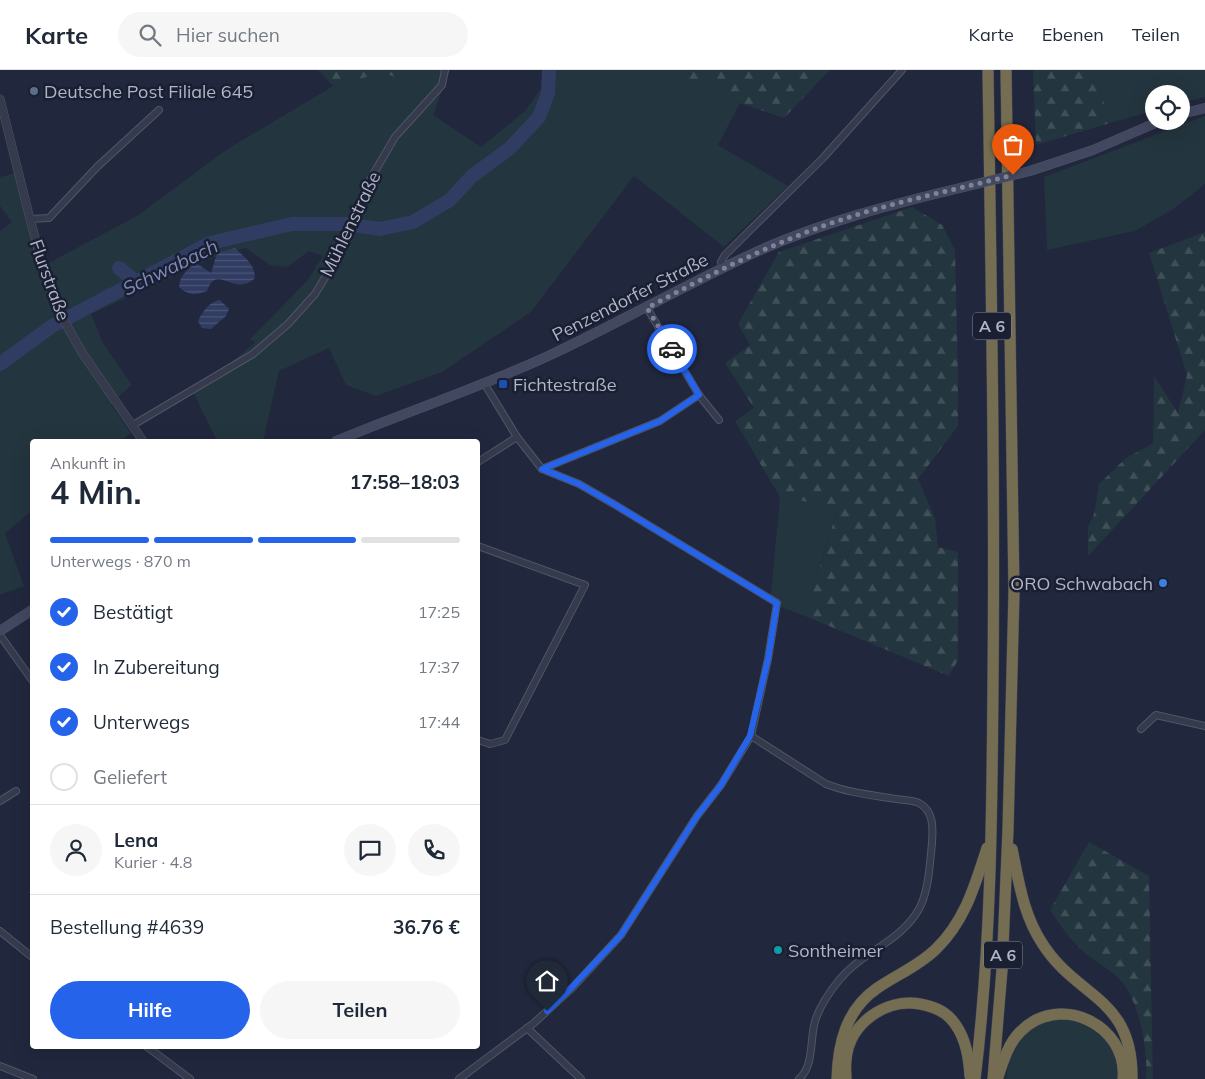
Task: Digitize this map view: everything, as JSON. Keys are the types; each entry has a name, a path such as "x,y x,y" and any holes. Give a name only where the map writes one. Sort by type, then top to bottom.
{"highway":[{"name":"A 6","path":"975,1079 985,962 992,835 994,479 988,70"},
{"name":"A 6","path":"993,1079 1002,970 1008,830 1014,592 1006,70"},
{"path":"1008,830 1021,894 1030,923 1056,961 1104,1004 1122,1026 1131,1053 1132,1079"},
{"path":"837,1079 839,1048 846,1026 858,1005 875,989 907,971 935,950 953,930 967,907 992,835"},
{"path":"846,1079 846,1059 850,1044 860,1026 873,1014 888,1006 911,1002 933,1006 950,1018 960,1032 969,1059 970,1079"},
{"path":"998,1079 1010,1045 1019,1033 1030,1023 1042,1017 1067,1013 1090,1020 1109,1037 1120,1058 1123,1079"}],"main road":[{"path":"1190,112 1205,108"},
{"name":"Penzendorfer Straße","path":"341,439 484,383 590,337 723,268 757,252 826,225 895,204 1030,171 1086,153 1145,127"},
{"path":"0,631 30,611"}],"street":[{"name":"Mühlenstraße","path":"133,425 253,354 288,324 315,294 341,251 371,178 395,137 442,85 445,70"},
{"path":"723,268 721,262 725,255 823,158 902,70"},
{"name":"Flurstraße","path":"0,99 44,271 58,310 83,354 142,439"},
{"path":"30,219 49,218 97,167 159,110"},
{"path":"647,308 699,395 719,420"},
{"path":"459,1079 527,1028 572,987 621,935 697,816 721,785 750,736 768,659 777,603 579,484 542,469 518,437 484,383"},
{"path":"542,469 660,421 699,395"},
{"path":"480,461 518,437"},
{"path":"480,547 585,585 505,740 490,744 480,741"},
{"path":"0,635 30,677"},
{"path":"1142,729 1156,715 1205,726"},
{"path":"750,736 832,786 851,792 918,802 928,811 933,824 928,885 922,904 913,920 893,938 857,963 840,978 827,997 816,1019 810,1061 804,1075 799,1079"},
{"path":"0,801 16,791"},
{"path":"0,931 30,955"},
{"path":"527,1028 581,1079"},
{"path":"150,1049 190,1079"},
{"path":"0,1066 33,1079"}],"green space":[{"path":"318,70 420,70 402,79 382,73 333,86"},
{"path":"420,70 450,70 433,115 481,147 525,111 546,81 546,70 672,70 690,93 704,81 740,103 718,145 788,186 724,247 634,176 531,312 442,372 376,396 346,385 329,348 279,371 263,439 216,439 193,392 255,343 250,339 307,281 323,256 309,251 287,267 270,265 246,248 221,254 91,314 103,343 132,385 111,405 131,433 124,439 30,439 30,513 5,533 24,586 0,595 0,231 12,222 0,206 0,177 16,173 28,228 41,267 137,216 226,150 333,86 382,73 402,79"},
{"path":"672,70 830,70 784,118 740,103 704,81 690,93"},
{"path":"1033,70 1101,70 1095,73 1110,123 1036,145"},
{"path":"1101,70 1205,70 1205,97 1190,101 1190,85 1145,85 1145,113 1110,123 1094,73"},
{"path":"1205,116 1205,184 1172,210 1135,231 1047,250 1044,177 1168,130 1190,130 1190,122"},
{"path":"912,207 942,225 955,250 958,426 918,479 935,518 938,547 958,552 958,660 949,676 805,616 838,507 780,497 735,421 754,408 725,363 750,345 738,324 779,252"},
{"path":"1205,232 1205,430 1088,556 1088,527 1094,514 1099,484 1125,459 1153,443 1154,376 1178,413 1187,375 1149,253"},
{"path":"780,497 838,506 805,616 770,603"},
{"path":"1089,842 1149,876 1153,1079 1146,1079 1146,1055 1142,1029 1129,992 1114,974 1089,956 1074,942 1050,910"},
{"path":"1067,1017 1093,1027 1104,1037 1115,1057 1117,1079 1006,1079 1009,1061 1019,1038 1042,1021"}],"water":[{"path":"235,248 251,265 255,278 247,283 240,284 221,279 216,280 211,283 207,291 196,294 186,292 179,287 182,276 196,263 211,273 217,253"},
{"path":"220,300 229,309 226,316 211,329 202,328 198,321 202,314 210,305"}],"waterway":[{"name":"Schwabach","path":"0,364 52,326 210,243 292,224 346,224 380,229 413,222 450,200 472,176 509,149 539,117 548,93 549,70"},
{"path":"119,268 136,282"}],"way so far":[{"path":"672,349 647,308 703,278 757,252 826,225 895,204 1013,175"}],"place":[{"name":"Deutsche Post Filiale 645","path":"34,91"},
{"name":"Fichtestraße","path":"503,384"},
{"name":"ORO Schwabach","path":"1163,583"},
{"name":"Sontheimer","path":"778,950"}],"route":[{"path":"547,1011 621,935 697,816 721,785 750,736 768,659 777,603 579,484 542,469 660,421 699,395 672,349"}]}
